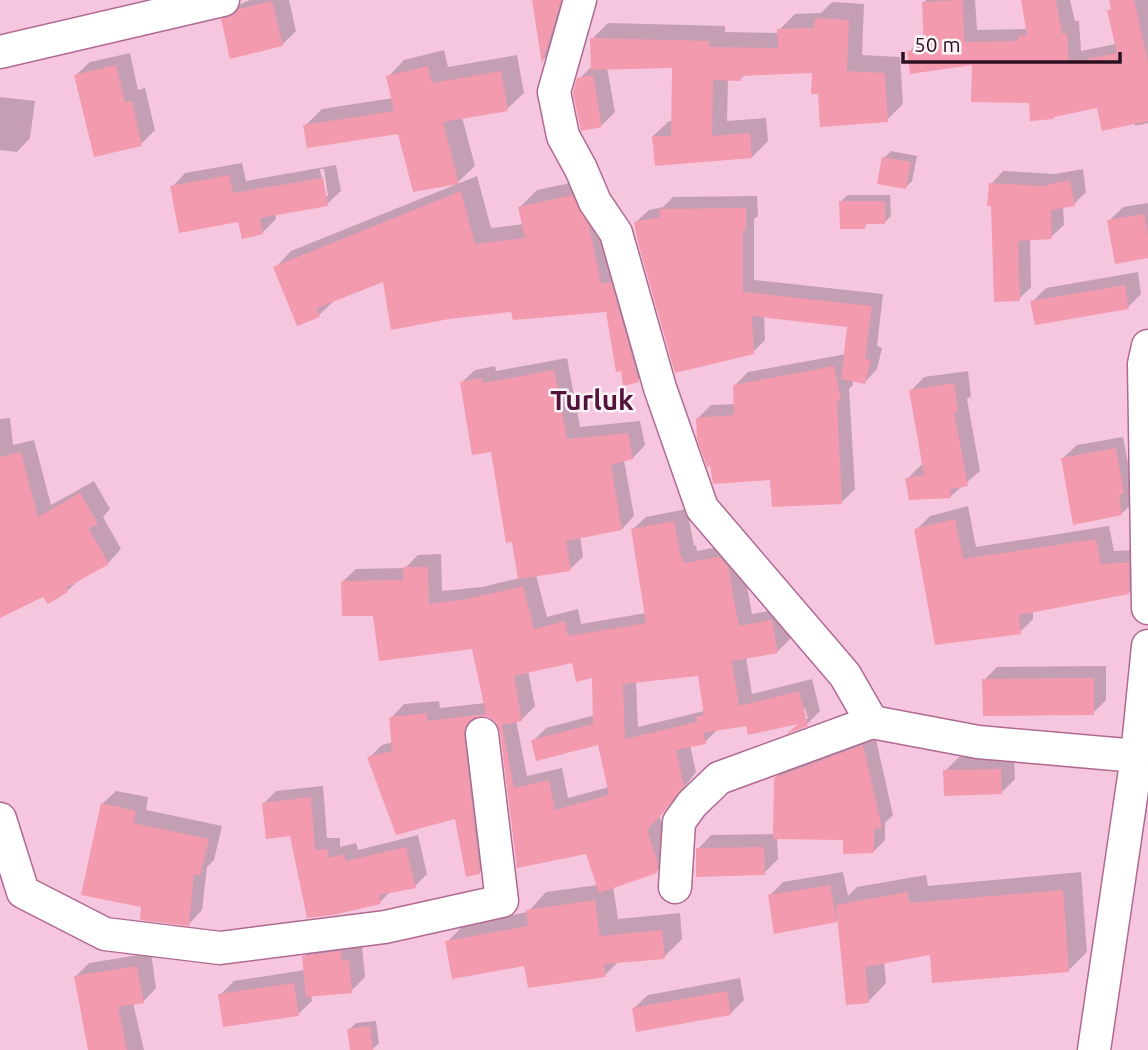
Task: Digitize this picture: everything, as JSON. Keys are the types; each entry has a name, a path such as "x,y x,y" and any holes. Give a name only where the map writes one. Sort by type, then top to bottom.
{"street":[{"path":"0,52 223,0"},
{"path":"580,0 555,92 563,136 595,202 616,233 660,388 702,508 845,675 872,722"},
{"path":"1148,346 1144,364 1148,608"},
{"path":"1094,1050 1137,756 1148,646"},
{"path":"675,887 679,822 692,804 719,778 872,722 978,742 1137,756"},
{"path":"0,819 11,897 105,934 220,948 385,928 502,901 482,734"}],"building":[{"path":"532,0 561,0 542,64"},
{"path":"963,0 964,42 1018,41 1018,36 1027,35 1021,0 1056,0 1062,34 1067,33 1069,63 1117,53 1107,10 1111,10 1109,0 1134,0 1148,62 1148,121 1102,131 1097,108 1054,119 1030,121 1029,103 971,102 972,65 910,74 907,51 924,49 922,2"},
{"path":"272,1 283,46 230,59 221,19 235,14 239,9"},
{"path":"815,18 849,20 847,71 885,73 888,122 820,127 818,94 811,94 812,73 741,76 741,81 713,80 712,136 750,133 752,158 655,166 652,136 671,136 672,68 591,70 590,38 710,41 710,47 778,48 777,29 814,28"},
{"path":"116,65 125,102 132,101 142,146 94,157 74,75"},
{"path":"428,66 432,83 501,71 508,111 443,122 459,184 413,192 398,134 307,148 303,125 394,111 386,76"},
{"path":"593,75 602,127 581,131 573,93 577,78"},
{"path":"882,157 911,162 906,189 877,184"},
{"path":"229,175 233,193 323,178 328,206 260,218 263,234 242,239 238,222 179,233 170,186"},
{"path":"1070,180 1075,206 1051,210 1052,239 1018,241 1020,301 994,302 991,206 987,206 989,183 1042,186"},
{"path":"461,191 475,244 525,238 518,207 572,195 589,226 601,284 611,282 639,382 623,386 621,371 616,372 606,312 513,320 511,312 449,319 391,330 383,282 317,308 320,317 297,326 273,267"},
{"path":"839,201 885,201 885,224 865,224 865,229 840,229"},
{"path":"746,208 746,230 743,230 743,292 872,306 865,359 871,360 865,384 841,379 847,327 752,316 754,354 675,373 634,222 660,217 659,209"},
{"path":"1144,214 1148,258 1115,264 1107,220"},
{"path":"1125,285 1129,309 1035,325 1030,301"},
{"path":"834,366 841,400 837,401 842,504 772,507 770,480 713,484 710,466 707,467 697,439 696,418 734,415 733,385"},
{"path":"554,370 567,439 628,433 633,459 611,465 622,530 566,541 571,571 518,579 512,542 506,543 491,452 472,455 460,382 482,378 483,383"},
{"path":"954,383 958,411 954,412 968,486 950,489 951,498 909,500 905,478 924,475 909,390"},
{"path":"1116,448 1124,494 1119,495 1122,515 1073,525 1061,458"},
{"path":"21,452 38,517 80,493 98,524 89,529 109,564 66,588 68,592 48,604 43,597 0,618 0,457"},
{"path":"955,519 963,559 1096,539 1101,564 1129,562 1129,594 1019,615 1021,634 935,645 914,529"},
{"path":"674,521 684,563 719,557 728,567 739,626 772,620 778,653 732,661 739,706 799,691 808,726 786,734 798,724 748,735 746,726 703,733 706,744 676,750 684,786 647,830 658,864 657,873 599,893 586,854 517,868 500,732 496,722 489,717 479,716 470,720 465,727 464,736 480,874 466,877 455,819 396,835 367,757 392,751 389,717 427,713 427,721 486,714 472,649 379,661 373,616 342,616 341,581 403,580 403,567 428,567 429,604 467,599 523,586 534,629 565,621 568,636 646,623 631,529","holes":["572,663 576,682 592,678 593,724 531,740 536,761 598,745 609,795 555,810 549,780 514,788 502,725 522,721 514,676","698,676 704,715 696,717 697,722 625,739 623,684"]},
{"path":"1094,678 1094,715 983,716 982,679"},
{"path":"863,745 882,828 874,829 874,853 843,854 843,840 773,839 774,778"},
{"path":"1001,769 1002,794 944,796 943,770"},
{"path":"311,797 315,850 328,849 328,858 344,854 346,861 406,847 416,888 379,895 381,904 307,918 290,836 266,839 262,803"},
{"path":"101,803 136,811 133,823 209,839 200,876 194,874 189,926 140,920 141,907 81,895"},
{"path":"764,847 765,875 696,877 696,848"},
{"path":"830,885 837,922 774,934 768,895"},
{"path":"1063,890 1069,972 932,983 930,955 865,967 869,1003 846,1005 836,905 907,892 910,903"},
{"path":"595,900 600,936 662,930 665,959 604,964 606,977 528,988 524,966 452,979 445,941 528,926 526,910"},
{"path":"341,951 342,961 349,960 352,993 306,997 302,956"},
{"path":"137,966 144,1003 118,1007 127,1050 88,1050 74,976"},
{"path":"294,983 299,1016 223,1027 218,994"},
{"path":"727,991 731,1015 636,1032 632,1008"},
{"path":"370,1026 373,1050 350,1050 347,1029"}],"district":[{"name":"Turluk","path":"592,400"}]}
